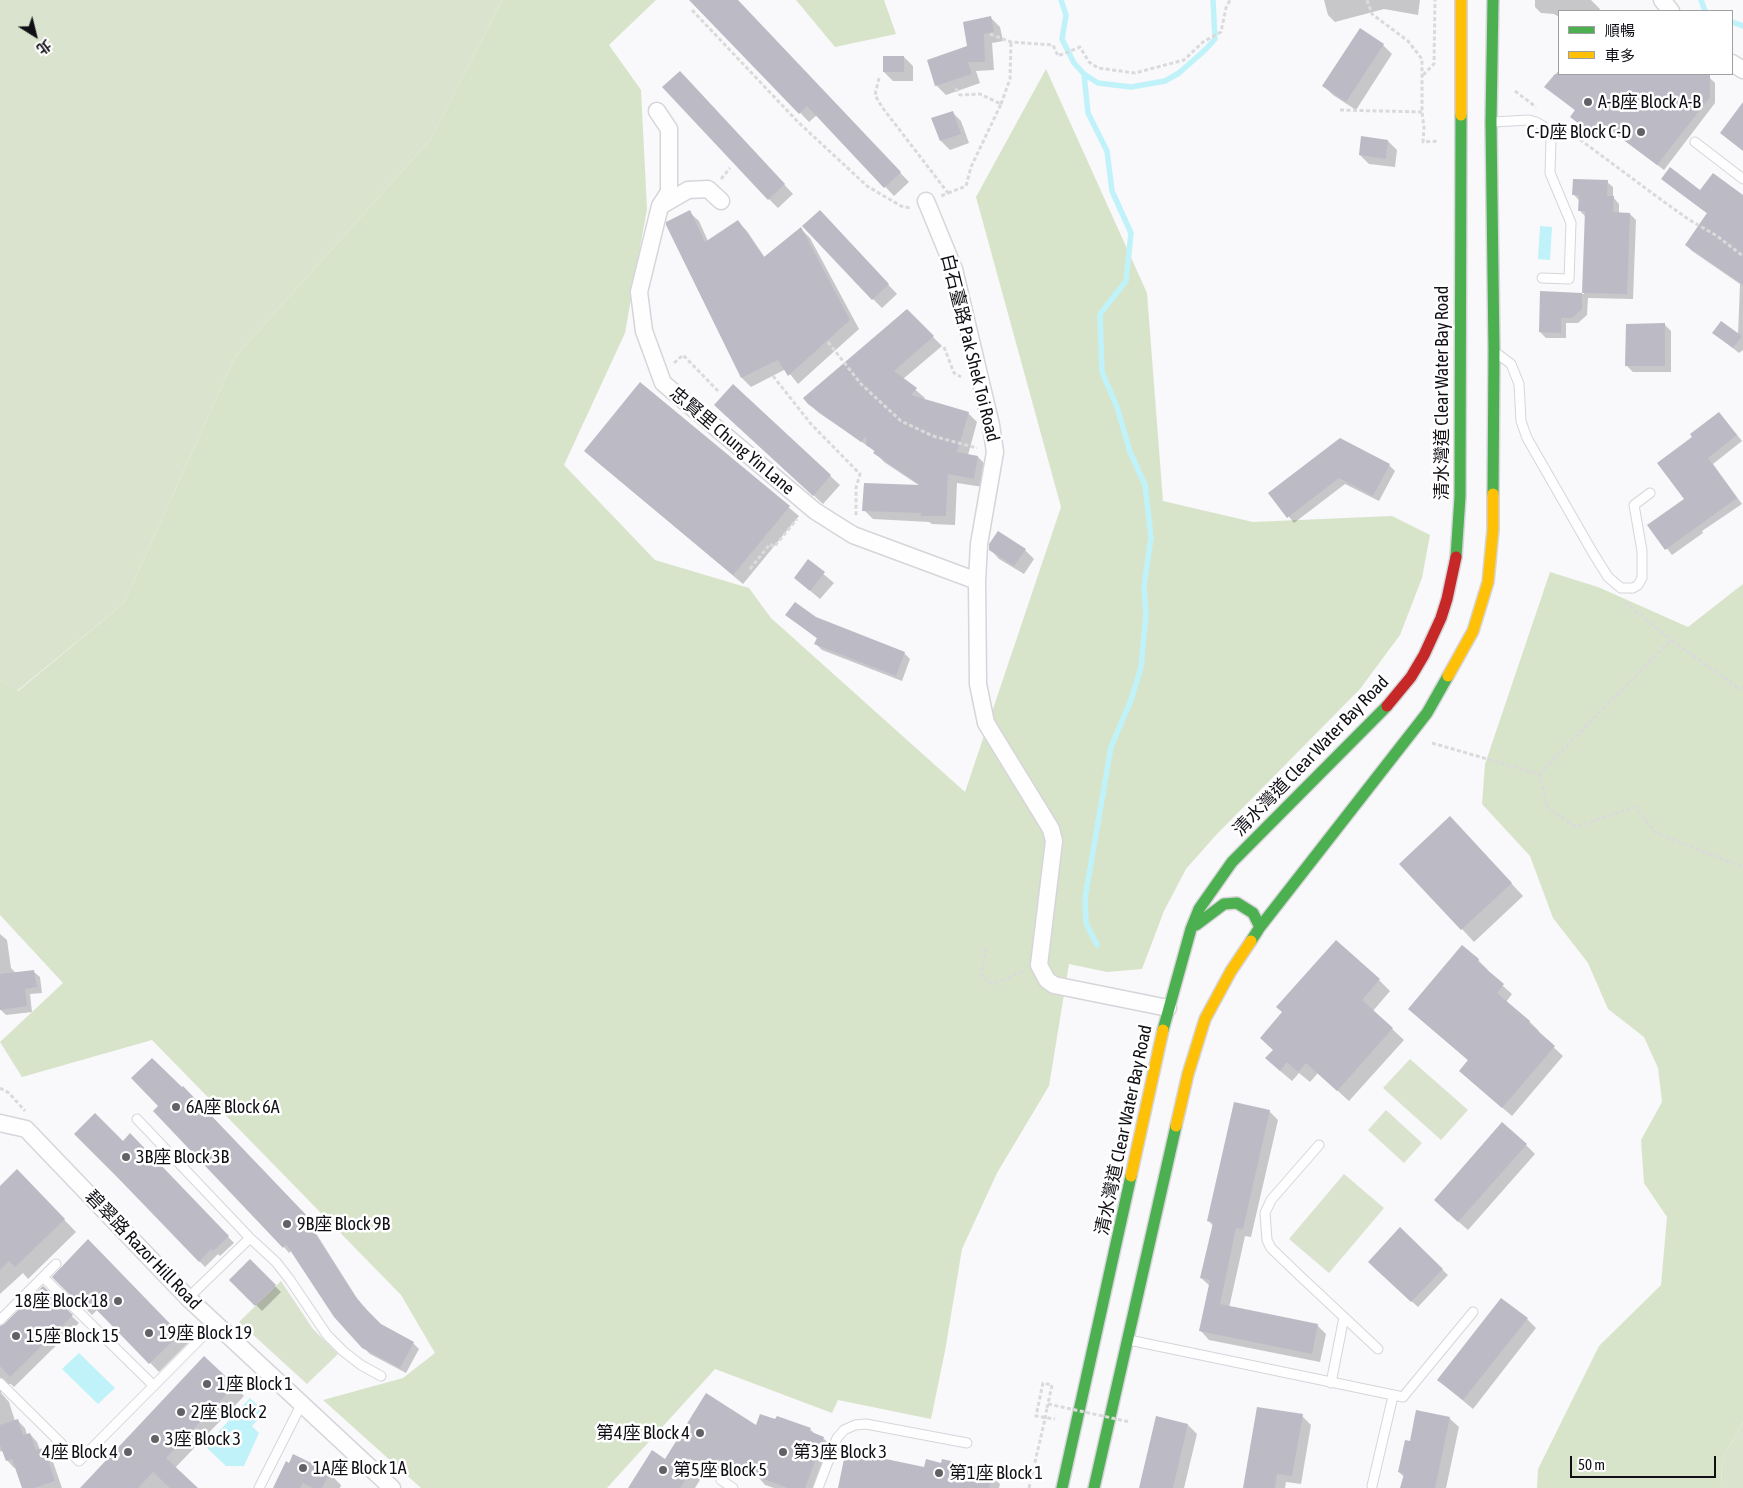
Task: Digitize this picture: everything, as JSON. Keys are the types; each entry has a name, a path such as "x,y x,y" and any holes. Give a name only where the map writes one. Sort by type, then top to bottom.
{"main road":[{"name":"清水灣道 Clear Water Bay Road","path":"1062,1488 1168,1008 1199,909 1232,862 1394,699 1411,677 1424,655 1447,600 1456,557 1459,505 1461,0"},
{"path":"1094,1488 1188,1074 1205,1020 1231,971 1260,926 1427,713 1473,631 1488,582 1492,539 1494,351 1490,122 1493,0"},
{"path":"1192,929 1224,904 1237,904 1246,908 1253,913 1260,926"}],"street":[{"path":"1662,0 1670,10"},
{"name":"忠賢里 Chung Yin Lane","path":"657,111 669,129 669,192 660,206 639,292 644,331 663,383 815,511 853,535 977,581"},
{"path":"660,206 688,190 708,189 721,202"},
{"name":"白石臺路 Pak Shek Toi Road","path":"928,206 954,269 991,425 995,452 979,544 977,581 978,684 986,723 1051,829 1054,841 1039,964"},
{"path":"1039,964 1046,980 1054,985 1168,1008"},
{"name":"碧翠路 Razor Hill Road","path":"0,1123 26,1129 188,1298 392,1488"}],"lane":[{"path":"1490,122 1529,120 1543,126 1551,139 1550,173 1572,223 1569,279 1542,278"},
{"path":"1695,142 1743,179"},
{"path":"1494,351 1511,364 1517,379 1522,421 1527,438 1593,554 1608,577 1621,588 1633,588 1638,585 1642,578 1642,551 1634,504 1650,493"},
{"path":"137,1119 250,1238 276,1262 327,1335 361,1365 381,1376"},
{"path":"1319,1145 1271,1200 1266,1213 1266,1237 1271,1248 1378,1348"},
{"path":"188,1298 250,1238"},
{"path":"0,1320 56,1264"},
{"path":"43,1277 154,1386"},
{"path":"1127,1339 1403,1398 1473,1312"},
{"path":"1331,1383 1344,1317"},
{"path":"0,1383 79,1461 215,1324"},
{"path":"1372,1486 1393,1396"},
{"path":"260,1488 301,1405"},
{"path":"818,1488 836,1438 844,1430 854,1425 866,1424 966,1443"},
{"path":"720,1480 733,1488"}],"path":[{"path":"990,34 1011,42 1053,46 1058,56 1080,47 1089,62 1098,68 1135,74 1184,60 1203,42 1221,32 1230,0"},
{"path":"1367,0 1372,14 1408,41 1422,59 1423,142 1441,141"},
{"path":"1423,75 1434,64 1435,0"},
{"path":"692,10 798,122 867,186 901,206 928,206 948,193 966,186 971,167 1001,104 1010,79 1011,42"},
{"path":"879,78 875,95 882,107 948,193"},
{"path":"954,86 960,95 980,94 1001,104"},
{"path":"1508,86 1540,110"},
{"path":"1340,110 1422,112"},
{"path":"1556,121 1656,196 1688,219 1717,236 1743,256"},
{"path":"828,342 862,384 901,421 933,436 960,445 995,452"},
{"path":"683,355 718,391"},
{"path":"773,376 810,424 860,474 856,488 855,510"},
{"path":"750,569 770,544 774,547 809,505"},
{"path":"1625,602 1671,640 1737,687 1743,688"},
{"path":"1539,774 1671,640"},
{"path":"1427,741 1539,774"},
{"path":"1539,774 1548,808 1576,827 1634,807 1656,833 1743,867"},
{"path":"986,948 981,976 992,984 1039,964"},
{"path":"1029,1488 1048,1404 1052,1385 1043,1383 1036,1416 1058,1420"},
{"path":"1048,1404 1130,1422"}],"green space":[{"path":"0,0 502,0 431,139 235,357 124,603 17,691 0,681"},
{"path":"502,0 656,0 609,45 641,90 647,209 625,333 564,465 655,560 749,588 771,618 965,792 1061,507 976,197 1046,69 1147,293 1163,501 1253,522 1392,516 1430,535 1422,578 1400,635 1360,689 1216,835 1186,869 1164,911 1142,969 1107,972 1069,964 1049,1086 997,1173 962,1249 945,1351 931,1419 838,1400 832,1413 715,1369 607,1488 421,1488 323,1400 403,1378 435,1353 401,1295 152,1040 22,1077 0,1042 63,983 0,915 0,681 18,691 124,603 235,357 431,139"},
{"path":"796,0 884,0 896,34 835,47"},
{"path":"1550,572 1598,587 1688,627 1743,584 1743,1422 1722,1459 1721,1488 1537,1488 1538,1469 1599,1346 1661,1285 1667,1217 1644,1183 1641,1140 1662,1102 1658,1068 1644,1037 1608,1009 1588,963 1553,918 1530,856 1482,804 1485,764"},
{"path":"1410,1059 1468,1110 1441,1140 1383,1088"},
{"path":"1386,1110 1422,1143 1404,1163 1368,1130"},
{"path":"1344,1174 1384,1208 1329,1273 1289,1239"},
{"path":"281,1281 313,1329 338,1354 307,1384 239,1322"},
{"path":"1743,1422 1743,1488 1721,1488 1722,1459"}],"water":[{"path":"1540,226 1552,227 1550,260 1538,259"},
{"path":"79,1353 115,1388 98,1404 62,1369"},
{"path":"250,1398 265,1412 252,1426 259,1433 244,1466 226,1466 205,1446"}],"building":[{"path":"689,0 738,0 901,172 884,188 807,106 799,114"},
{"path":"991,16 994,32 984,34 985,62 968,62 972,74 935,86 927,60 967,46 963,22"},
{"path":"1360,28 1384,44 1346,102 1322,86"},
{"path":"883,56 904,56 904,72 883,72"},
{"path":"680,71 785,184 768,200 662,87"},
{"path":"1555,74 1710,75 1710,97 1657,165 1598,121 1590,132 1570,117 1575,110 1544,87"},
{"path":"1743,102 1743,151 1720,133"},
{"path":"953,111 961,134 940,141 931,118"},
{"path":"1361,136 1388,140 1386,159 1359,155"},
{"path":"1670,167 1700,190 1713,173 1743,195 1743,285 1685,245 1707,213 1661,179"},
{"path":"1573,179 1608,180 1607,196 1614,196 1613,212 1630,213 1627,294 1582,293 1585,211 1578,211 1579,195 1572,195"},
{"path":"690,210 705,242 738,220 764,257 801,227 850,320 788,376 778,360 741,378 666,225 666,222"},
{"path":"820,210 889,284 872,300 802,226"},
{"path":"1540,291 1582,293 1582,309 1572,318 1561,318 1561,333 1539,332"},
{"path":"907,309 934,336 894,371 917,388 911,395 969,412 957,452 978,456 974,479 948,474 946,516 921,516 921,513 862,511 864,483 920,485 873,453 875,451 866,445 866,436 861,442 808,404 803,398"},
{"path":"1721,321 1742,336 1733,348 1712,333"},
{"path":"1665,323 1665,366 1625,366 1626,324"},
{"path":"640,382 790,506 733,575 584,451"},
{"path":"733,384 831,475 813,496 714,405"},
{"path":"1719,412 1737,435 1708,458 1737,498 1665,550 1647,525 1684,499 1657,463 1692,437 1690,434"},
{"path":"1340,438 1390,464 1373,496 1339,478 1287,518 1268,493"},
{"path":"998,531 1026,549 1014,566 989,550 989,544"},
{"path":"808,559 825,572 810,591 794,578"},
{"path":"795,602 816,617 905,652 896,676 814,644 817,638 785,615"},
{"path":"1450,816 1512,883 1461,930 1399,864"},
{"path":"1336,940 1380,979 1362,1000 1393,1028 1337,1091 1306,1063 1298,1072 1287,1062 1280,1071 1265,1058 1273,1050 1260,1038 1282,1012 1276,1007"},
{"path":"1462,945 1479,959 1478,962 1504,984 1497,993 1530,1021 1529,1023 1555,1046 1502,1108 1459,1071 1468,1060 1408,1009"},
{"path":"34,970 37,987 25,989 27,1006 0,1010 0,974"},
{"path":"152,1058 183,1086 310,1219 307,1221 355,1296 367,1310 381,1324 414,1342 400,1368 362,1348 334,1317 286,1244 283,1248 153,1111 158,1106 131,1078"},
{"path":"1234,1102 1270,1110 1243,1229 1236,1228 1220,1304 1318,1324 1312,1354 1199,1331 1210,1280 1200,1278 1213,1223 1207,1221"},
{"path":"95,1113 123,1141 130,1133 229,1236 213,1251 211,1249 199,1262 74,1134"},
{"path":"1502,1122 1527,1144 1458,1222 1434,1200"},
{"path":"17,1169 65,1219 15,1267 9,1261 0,1270 0,1186"},
{"path":"1400,1227 1443,1269 1411,1302 1368,1262"},
{"path":"88,1239 180,1334 149,1364 88,1301 82,1307 52,1277"},
{"path":"250,1259 276,1285 255,1306 229,1280"},
{"path":"43,1286 73,1315 10,1377 0,1366 0,1326"},
{"path":"1501,1298 1528,1318 1463,1400 1437,1380"},
{"path":"204,1356 235,1385 166,1458 198,1488 170,1488 153,1472 138,1488 80,1488"},
{"path":"706,1393 756,1425 760,1414 775,1419 777,1416 811,1428 809,1431 824,1437 805,1488 788,1488 755,1476 756,1472 717,1459 710,1470 697,1462 680,1488 628,1488 652,1450 665,1459"},
{"path":"1257,1407 1303,1414 1292,1476 1277,1474 1275,1488 1243,1488"},
{"path":"1416,1410 1450,1417 1435,1488 1400,1488 1404,1474 1398,1472 1405,1440 1410,1441"},
{"path":"1156,1416 1188,1424 1173,1488 1139,1488"},
{"path":"18,1419 23,1435 30,1433 36,1450 44,1448 55,1481 34,1488 22,1488 12,1459 6,1461 0,1445 0,1425"},
{"name":"1A座 Block 1A","path":"293,1454 330,1472 322,1488 313,1488 303,1483 300,1488 273,1488 286,1461 289,1463"},
{"path":"845,1454 861,1458 862,1454 924,1467 926,1459 941,1463 942,1459 977,1467 976,1470 992,1474 989,1488 838,1488"}],"waterway":[{"path":"1061,0 1066,15 1062,39 1074,63 1084,74 1098,83 1131,87 1165,81 1179,73 1206,49 1215,39 1213,0"},
{"path":"1701,0 1705,10"},
{"path":"1733,22 1743,26"},
{"path":"1084,74 1088,113 1107,151 1112,191 1131,233 1126,281 1100,314 1102,372 1117,407 1130,452 1145,485 1151,537 1144,587 1146,614 1141,667 1131,700 1111,747 1085,898 1086,923 1097,945"}],"traffic: fast":[{"path":"1493,0 1491,122 1494,351 1493,494"},
{"path":"1456,557 1460,497 1461,115"},
{"path":"1251,941 1427,713 1448,676"},
{"path":"1163,1030 1191,929 1199,909 1232,862 1387,706"},
{"path":"1196,925 1224,904 1237,903 1253,913 1260,927"},
{"path":"1094,1488 1176,1126"},
{"path":"1062,1488 1131,1176"}],"traffic: slow":[{"path":"1461,0 1461,115"},
{"path":"1448,676 1473,631 1488,582 1493,530 1493,494"},
{"path":"1176,1126 1188,1074 1205,1019 1231,971 1251,941"},
{"path":"1131,1176 1163,1030"}],"traffic: jam":[{"path":"1387,706 1411,677 1424,655 1441,618 1456,557"}],"place":[{"name":"A-B座 Block A-B","path":"1588,102"},
{"name":"C-D座 Block C-D","path":"1641,132"},
{"name":"6A座 Block 6A","path":"176,1107"},
{"name":"3B座 Block 3B","path":"126,1157"},
{"name":"9B座 Block 9B","path":"287,1224"},
{"name":"18座 Block 18","path":"118,1301"},
{"name":"19座 Block 19","path":"149,1333"},
{"name":"15座 Block 15","path":"16,1336"},
{"name":"1座 Block 1","path":"207,1384"},
{"name":"2座 Block 2","path":"181,1412"},
{"name":"第4座 Block 4","path":"700,1433"},
{"name":"3座 Block 3","path":"155,1439"},
{"name":"4座 Block 4","path":"128,1452"},
{"name":"第3座 Block 3","path":"783,1452"},
{"name":"1A座 Block 1A","path":"303,1468"},
{"name":"第5座 Block 5","path":"663,1470"},
{"name":"第1座 Block 1","path":"939,1473"}]}
